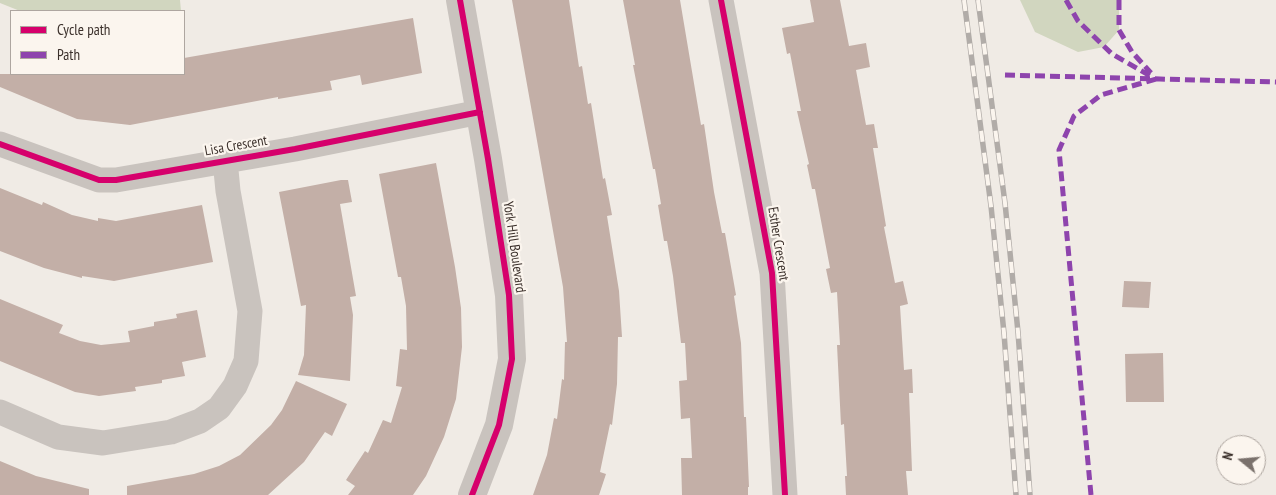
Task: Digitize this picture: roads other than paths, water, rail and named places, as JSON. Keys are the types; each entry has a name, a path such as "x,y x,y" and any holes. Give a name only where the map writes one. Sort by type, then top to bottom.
{"street":[{"name":"York Hill Boulevard","path":"460,0 509,295 512,359 499,425 472,495"},
{"name":"Esther Crescent","path":"721,0 772,273 785,495"},
{"name":"Lisa Crescent","path":"0,144 99,180 116,180 295,149 480,112"},
{"name":"Lisa Crescent","path":"0,412 58,437 103,443 171,432 200,421 219,408 235,386 246,361 250,311 228,191 225,160"}],"railway":[{"path":"964,0 991,206 1004,333 1016,495"},
{"path":"978,0 1005,203 1018,332 1030,495"}]}
